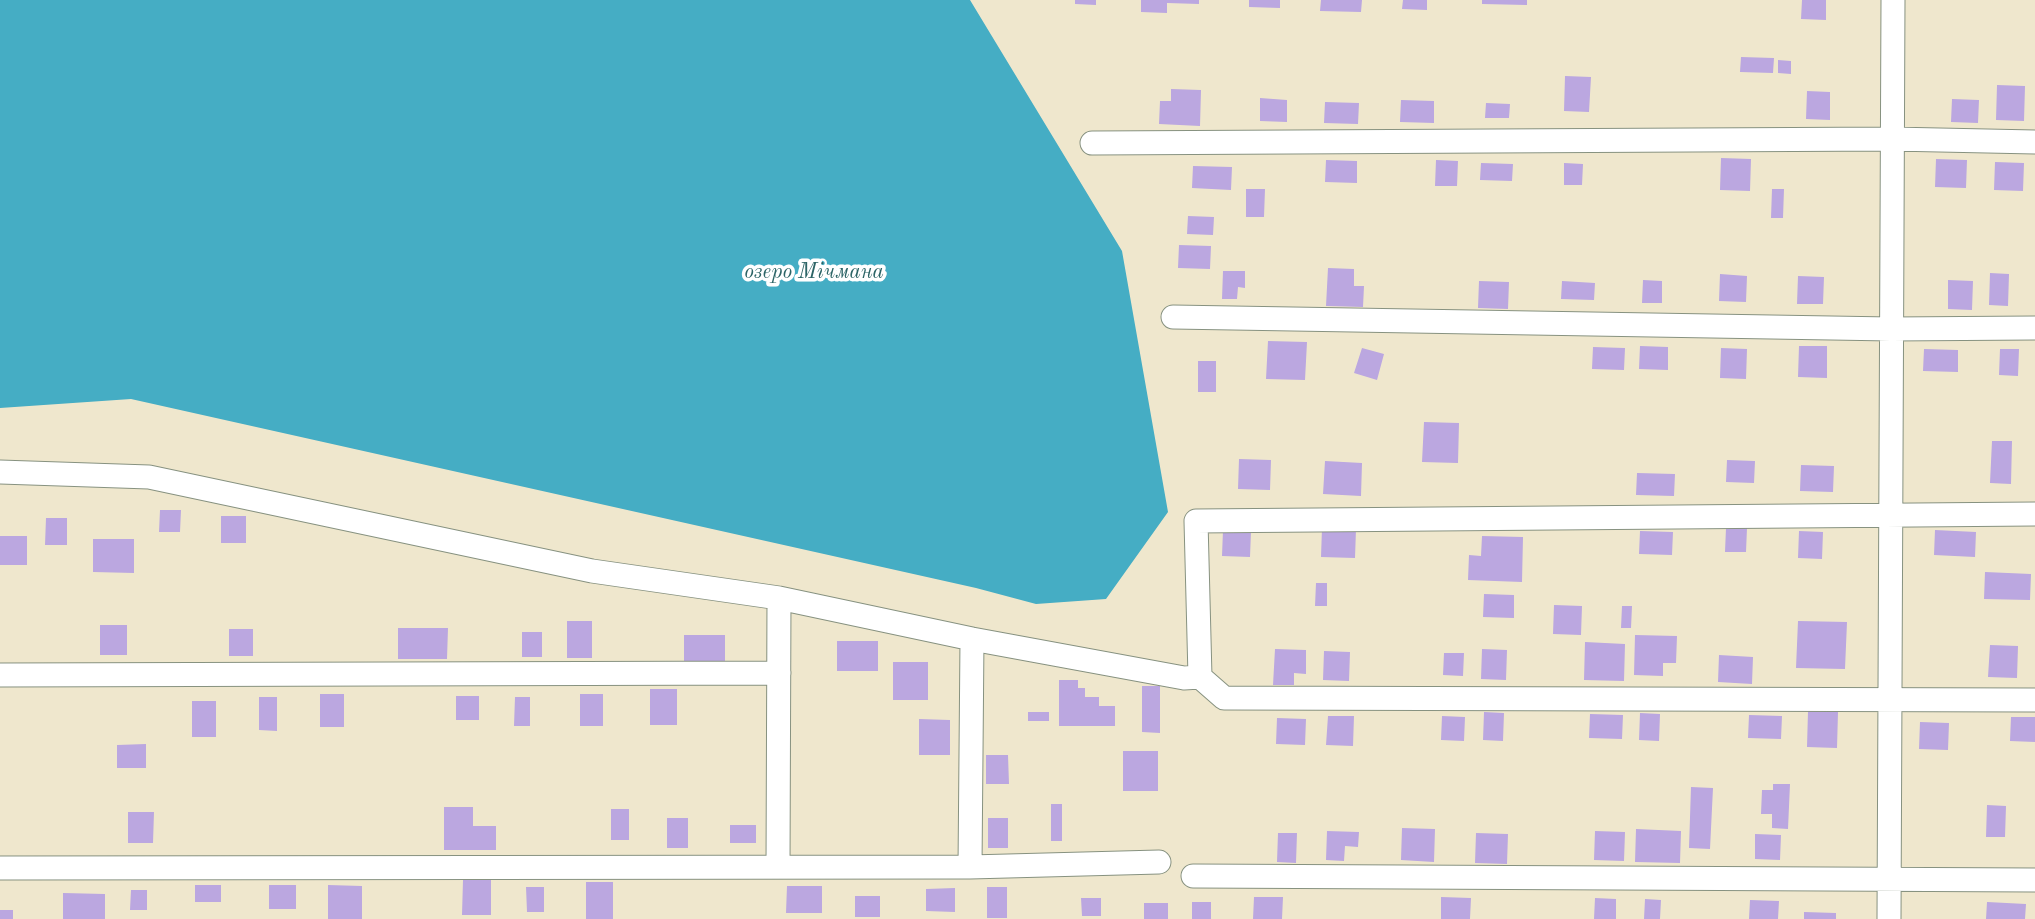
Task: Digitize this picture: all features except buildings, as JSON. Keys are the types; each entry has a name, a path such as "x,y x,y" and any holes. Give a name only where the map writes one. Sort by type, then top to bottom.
{"street":[{"path":"1889,919 1893,0"},
{"path":"1092,143 1892,139 2035,142"},
{"path":"1173,317 1891,329 2035,328"},
{"path":"0,472 149,477 592,571 779,598 972,639 1184,678 1200,677 1224,698 2035,700"},
{"path":"1200,677 1196,521 2035,514"},
{"path":"778,867 779,598"},
{"path":"970,867 972,639"},
{"path":"0,675 779,673"},
{"path":"0,868 970,867 1159,862"},
{"path":"1193,876 2035,880"}],"water":[{"name":"озеро Мічмана","path":"0,0 970,0 1122,251 1168,512 1106,599 1036,604 976,588 131,399 0,408"}]}
